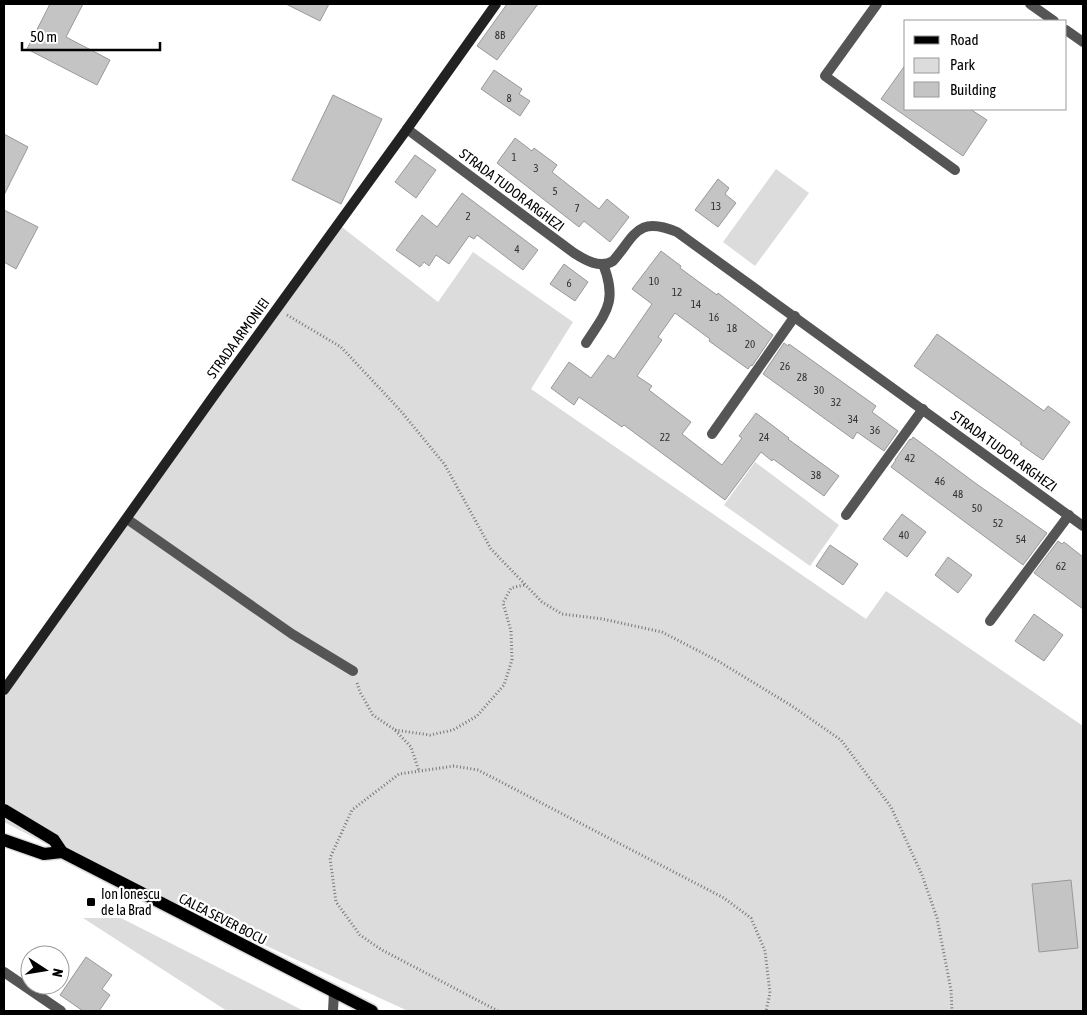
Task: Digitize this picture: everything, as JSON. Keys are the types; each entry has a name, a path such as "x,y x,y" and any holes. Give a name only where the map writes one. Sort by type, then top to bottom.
{"main road":[{"name":"CALEA SEVER BOCU","path":"4,810 54,840 62,852 372,1011"},
{"name":"CALEA SEVER BOCU","path":"4,840 44,854 62,852"}],"street":[{"name":"STRADA ARMONIEI","path":"4,690 496,4"},
{"path":"877,4 825,76 955,170"},
{"path":"1030,4 1041,7 1053,20"},
{"path":"1067,31 1083,42"},
{"name":"STRADA TUDOR ARGHEZI","path":"408,129 574,253 594,263 607,264 612,261 633,234 646,226 652,225 665,228 685,236 1083,526"},
{"path":"586,343 609,306 610,291 603,264"},
{"path":"712,434 795,316"},
{"path":"846,515 923,409"},
{"path":"990,621 1069,516"},
{"path":"126,519 292,634 353,670"},
{"path":"4,972 61,1011"},
{"path":"333,1011 334,992"}],"path":[{"path":"276,309 341,347 400,410 445,465 491,548 542,602 562,614 603,619 662,632 726,666 792,706 841,740 891,807 922,876 938,918 952,990 952,1011"},
{"path":"395,730 430,735 454,730 477,716 504,685 512,660 512,631 503,603 511,588 525,585"},
{"path":"353,670 360,692 373,715 395,730 411,747 419,771"},
{"path":"498,1011 382,950 360,935 336,902 330,858 352,810 398,774 454,766 478,770 724,898 751,918 765,951 770,993 766,1011"}],"green space":[{"path":"776,169 809,193 755,266 723,242"},
{"path":"338,224 438,302 473,252 573,322 531,389 866,619 886,591 1083,726 1083,1011 408,1011 62,852 4,822 4,690"},
{"path":"755,462 839,525 810,566 724,505"},
{"path":"83,918 121,918 304,1011 227,1011"}],"building":[{"path":"50,4 83,4 66,37 110,60 97,85 27,49"},
{"path":"286,4 329,4 320,21"},
{"path":"507,4 538,4 497,60 477,46"},
{"path":"904,67 904,110 972,110 987,120 963,156 881,99"},
{"path":"494,70 522,89 519,94 530,101 520,116 481,89"},
{"path":"333,95 382,119 341,204 292,180"},
{"path":"4,134 28,147 4,195"},
{"path":"515,138 532,151 534,148 557,165 552,172 599,209 607,199 629,217 610,242 584,221 579,227 497,163"},
{"path":"415,155 436,170 416,198 395,182"},
{"path":"718,179 729,188 725,194 736,203 718,227 695,210"},
{"path":"462,193 538,250 523,270 477,235 474,239 469,236 449,264 436,255 429,266 424,262 420,267 396,250 422,215 437,227"},
{"path":"4,210 38,227 16,269 4,262"},
{"path":"661,251 681,266 680,268 717,295 718,293 773,335 748,369 709,341 710,339 675,313 658,337 662,340 637,376 652,386 649,390 691,422 682,434 722,465 742,438 739,436 756,413 839,476 824,496 761,452 725,500 624,425 622,427 579,397 574,405 551,388 569,362 591,378 608,355 614,359 652,304 632,289"},
{"path":"564,264 588,282 575,301 550,284"},
{"path":"937,334 1044,411 1048,406 1070,422 1043,460 914,366"},
{"path":"784,343 788,346 789,344 876,406 872,412 898,431 884,451 857,432 853,439 763,374"},
{"path":"913,437 1047,533 1023,565 891,467"},
{"path":"902,514 926,532 907,557 883,539"},
{"path":"1058,541 1062,544 1064,542 1083,557 1083,609 1034,573"},
{"path":"830,545 858,564 843,585 816,566"},
{"path":"948,557 972,575 958,593 935,575"},
{"path":"1034,614 1063,635 1044,661 1015,641"},
{"path":"1071,880 1078,948 1039,952 1032,884"},
{"path":"86,957 112,975 102,989 110,995 99,1011 83,1011 60,995 70,995 70,980"}],"place":[{"name":"Ion Ionescu de la Brad","path":"91,902"}]}
